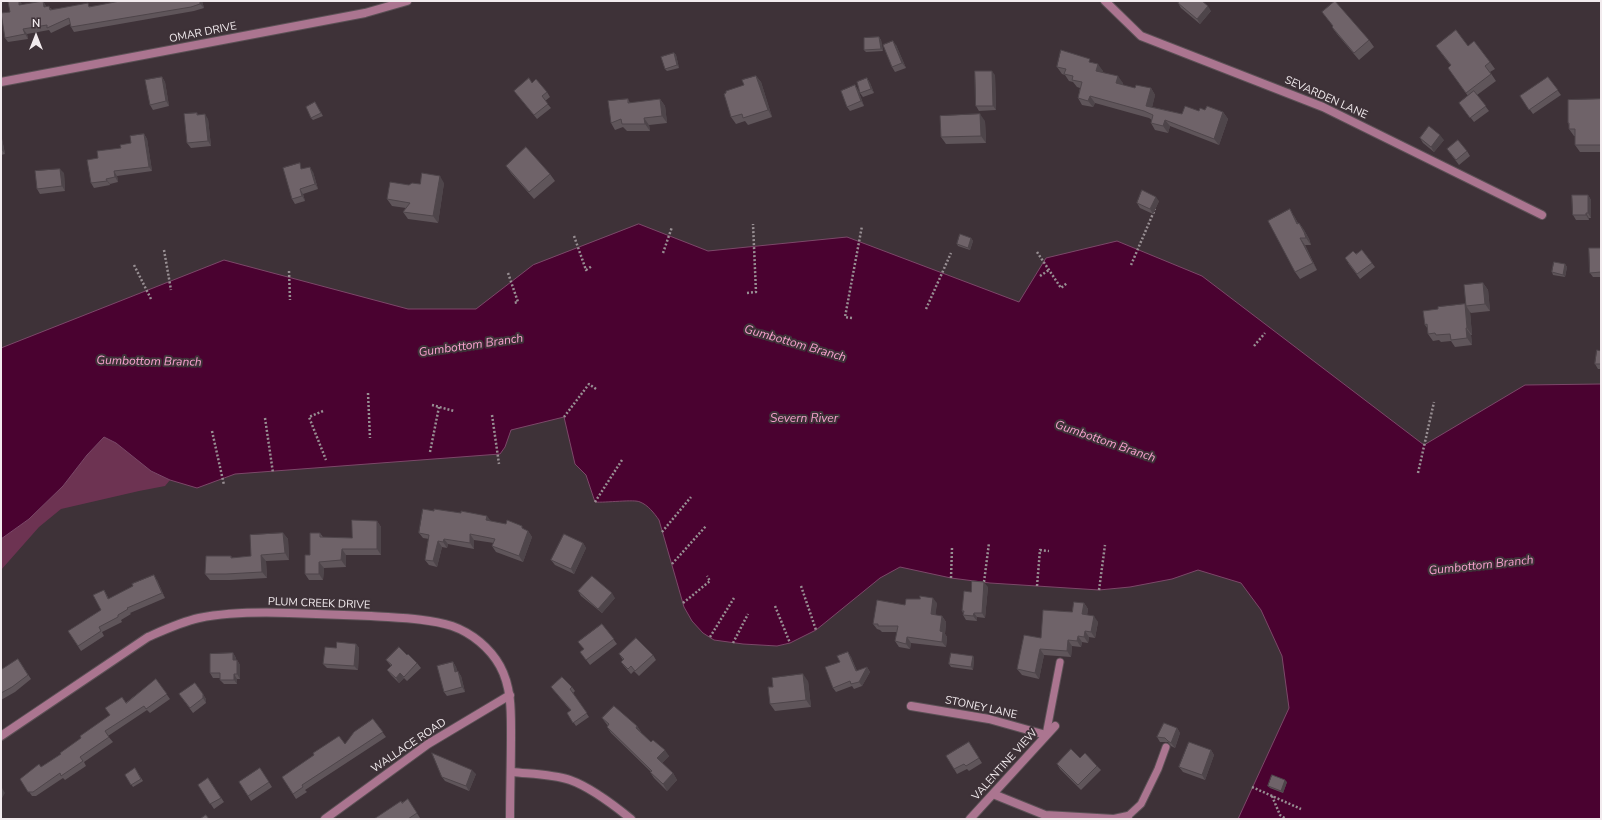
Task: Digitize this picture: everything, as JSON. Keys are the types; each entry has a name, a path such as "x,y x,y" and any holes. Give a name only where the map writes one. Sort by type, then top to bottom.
{"street":[{"name":"OMAR DRIVE","path":"1,82 365,13 407,1"},
{"name":"SEVARDEN LANE","path":"1105,1 1141,36 1323,107 1542,215"},
{"name":"PLUM CREEK DRIVE","path":"1,736 148,637 198,618 234,613 359,616 427,621 452,626 476,639 487,648 500,666 510,695 512,772 510,819"},
{"name":"WALLACE ROAD","path":"325,819 428,744 510,695"},
{"name":"STONEY LANE","path":"911,706 989,719 1046,735"},
{"name":"VALENTINE VIEW","path":"970,819 1055,726"},
{"path":"512,772 554,776 571,780 602,797 631,819"},
{"path":"993,794 1045,815 1114,819 1128,816"}],"lane":[{"path":"1046,735 1060,662"},
{"path":"1128,816 1141,804 1158,769 1166,747"}],"path":[{"path":"1131,265 1156,209"},
{"path":"747,293 756,292 753,224"},
{"path":"852,318 845,317 862,226"},
{"path":"663,253 672,227"},
{"path":"574,236 586,270 592,266"},
{"path":"164,250 171,290"},
{"path":"1036,252 1061,288 1067,283"},
{"path":"926,309 951,253"},
{"path":"134,265 151,300"},
{"path":"1040,276 1049,270"},
{"path":"289,271 290,300"},
{"path":"508,273 518,302 513,303"},
{"path":"1254,346 1265,333"},
{"path":"564,417 589,384 596,389"},
{"path":"368,393 370,438"},
{"path":"1418,473 1434,402"},
{"path":"432,405 454,411"},
{"path":"430,452 439,407"},
{"path":"323,411 309,417 326,460"},
{"path":"492,415 499,464"},
{"path":"266,418 273,473"},
{"path":"212,431 224,485"},
{"path":"595,502 622,460"},
{"path":"662,532 692,497"},
{"path":"672,564 706,526"},
{"path":"984,582 989,543"},
{"path":"1099,590 1105,545"},
{"path":"951,578 952,548"},
{"path":"1037,586 1040,550 1048,551"},
{"path":"683,603 710,581 707,576"},
{"path":"801,586 816,630"},
{"path":"710,637 734,598"},
{"path":"775,606 790,643"},
{"path":"733,643 748,614"},
{"path":"1252,787 1301,809"},
{"path":"1272,796 1280,815 1286,819"}],"shaded area":[{"path":"104,437 116,443 151,471 170,480 165,486 61,509 39,527 1,570 1,539 29,519 63,486 87,455"}],"water":[{"name":"Severn River","path":"639,224 708,251 847,237 1019,302 1046,258 1117,241 1202,276 1424,445 1525,385 1601,384 1601,819 1238,819 1289,708 1282,656 1261,610 1241,583 1198,570 1172,579 1130,587 1099,590 990,583 951,578 900,567 880,578 816,630 790,643 777,646 743,644 714,640 703,633 692,621 684,607 659,520 653,512 646,505 637,501 595,502 586,475 575,464 564,417 511,430 505,447 500,454 235,474 197,488 170,480 151,471 116,443 104,437 87,455 63,486 29,519 1,539 1,348 224,260 408,309 476,309 533,265"}],"building":[{"path":"19,1 19,5 43,1 44,7 49,6 50,10 88,3 89,7 120,1 200,1 200,4 191,7 71,27 69,18 47,28 47,25 23,29 25,34 5,38 1,13 10,12 8,2"},
{"path":"1180,1 1202,1 1208,6 1197,19 1178,3"},
{"path":"1335,1 1369,40 1354,53 1332,27 1333,26 1322,12"},
{"path":"1456,30 1468,46 1474,41 1490,62 1485,66 1491,74 1466,93 1448,68 1451,65 1436,46"},
{"path":"879,37 881,49 864,50 864,38"},
{"path":"893,41 902,63 892,67 883,45"},
{"path":"1061,50 1090,59 1089,62 1098,64 1096,71 1118,76 1116,83 1135,88 1136,85 1151,88 1146,106 1182,114 1185,106 1199,111 1200,108 1205,110 1207,106 1223,112 1214,139 1165,120 1163,126 1151,123 1153,115 1144,111 1090,96 1088,101 1078,98 1082,82 1072,80 1073,76 1064,74 1066,69 1057,67"},
{"path":"674,53 677,65 665,69 661,57"},
{"path":"975,71 992,71 993,106 976,106"},
{"path":"756,76 768,110 743,118 742,114 731,117 724,94 726,91 744,85 742,80"},
{"path":"162,77 166,101 150,105 145,80"},
{"path":"1548,77 1558,90 1529,110 1520,96"},
{"path":"529,78 532,83 536,79 547,92 542,96 548,104 534,115 514,91"},
{"path":"867,78 871,89 860,93 857,82"},
{"path":"855,85 861,101 847,107 841,91"},
{"path":"1474,91 1486,106 1470,118 1459,103"},
{"path":"628,99 628,103 660,99 662,116 644,118 645,124 622,124 621,119 611,123 608,101"},
{"path":"1601,99 1601,145 1575,145 1575,129 1569,129 1568,123 1568,100"},
{"path":"315,102 321,113 311,118 306,107"},
{"path":"197,113 197,115 205,114 208,141 187,143 184,114"},
{"path":"980,114 981,136 941,137 940,116"},
{"path":"1429,126 1440,135 1431,147 1420,138"},
{"path":"144,134 149,167 114,171 115,177 106,179 107,181 91,183 87,160 98,158 97,151 121,148 120,145 131,143 130,136"},
{"path":"1458,140 1467,151 1456,160 1447,149"},
{"path":"526,147 550,174 529,192 506,166"},
{"path":"300,163 301,169 310,167 315,184 300,189 302,196 292,199 283,168"},
{"path":"60,169 62,186 37,189 35,171"},
{"path":"422,173 440,176 433,216 403,212 410,203 387,199 390,182 409,185 412,183 420,184"},
{"path":"1142,190 1156,197 1150,209 1137,203"},
{"path":"1572,195 1588,195 1588,213 1586,213 1586,215 1573,215"},
{"path":"1290,209 1297,224 1299,223 1304,232 1306,238 1300,238 1313,263 1295,272 1268,221"},
{"path":"960,234 971,238 968,248 957,244"},
{"path":"1589,248 1601,248 1601,272 1590,273"},
{"path":"1362,250 1372,263 1357,274 1345,258 1353,251 1356,254"},
{"path":"1554,262 1565,264 1563,275 1552,272"},
{"path":"1483,283 1485,304 1466,306 1464,285"},
{"path":"1465,304 1467,338 1451,340 1450,334 1428,334 1423,311 1438,309 1438,307"},
{"path":"1597,350 1601,351 1601,364 1595,364"},
{"path":"423,509 461,513 461,511 487,516 486,520 506,524 507,520 522,526 522,528 528,531 519,556 492,546 495,539 470,534 470,543 444,539 443,542 438,541 433,561 425,560 429,535 419,533"},
{"path":"352,520 377,521 377,549 342,549 341,560 319,562 319,574 305,574 305,555 310,555 310,533 320,533 320,537 352,538"},
{"path":"283,533 285,553 261,555 262,572 205,574 206,556 231,556 231,558 251,556 250,535"},
{"path":"564,534 583,543 571,569 551,560"},
{"path":"154,575 162,593 127,608 128,609 118,615 118,617 99,627 101,631 78,646 68,631 101,610 93,595 104,590 108,599 133,586 132,584"},
{"path":"592,576 612,593 598,609 578,591"},
{"path":"972,581 984,582 982,613 974,613 973,616 963,615 964,591 971,592"},
{"path":"920,596 933,598 931,614 942,616 940,631 943,632 942,642 907,637 906,644 895,641 898,626 878,626 878,624 873,624 877,600 905,605 906,599 920,599"},
{"path":"1074,602 1084,603 1082,614 1094,616 1091,632 1085,631 1084,637 1078,636 1077,641 1068,640 1067,651 1040,649 1035,673 1017,669 1024,635 1041,638 1043,610 1072,612"},
{"path":"602,624 614,639 586,660 580,652 584,649 578,642"},
{"path":"636,638 653,655 635,671 631,666 628,669 621,662 624,659 619,654"},
{"path":"337,642 356,644 354,666 323,664 325,647 336,648"},
{"path":"399,647 417,663 404,677 400,673 396,678 387,670 392,665 386,660"},
{"path":"848,652 856,671 867,667 859,682 851,684 850,681 833,688 825,667 840,662 837,656"},
{"path":"233,653 233,660 237,660 237,674 234,674 234,680 220,680 220,673 210,673 210,654"},
{"path":"951,653 973,656 971,667 949,664"},
{"path":"18,659 28,675 1,693 1,670"},
{"path":"453,662 455,672 458,671 462,687 444,692 437,666"},
{"path":"803,674 806,700 770,704 768,687 773,687 772,678"},
{"path":"562,677 572,687 570,689 587,713 573,723 567,713 571,710 551,687"},
{"path":"156,679 167,694 146,709 144,706 105,731 109,737 80,757 83,761 61,776 60,773 33,792 28,792 20,779 39,764 41,767 61,754 60,753 81,738 80,736 110,715 105,708 122,697 126,703"},
{"path":"195,683 203,694 203,698 190,708 179,694"},
{"path":"614,706 637,726 636,728 651,742 653,740 665,750 657,758 673,773 663,784 650,772 652,771 607,727 609,724 602,718"},
{"path":"373,719 383,732 302,785 303,787 293,794 282,777 314,755 313,753 339,736 345,744 354,732"},
{"path":"1164,723 1177,728 1171,743 1165,738 1157,737"},
{"path":"969,742 979,758 966,766 964,764 954,769 946,756"},
{"path":"1189,742 1211,750 1202,775 1179,767"},
{"path":"1071,749 1080,758 1085,753 1097,766 1078,785 1057,764"},
{"path":"432,753 472,770 466,786 442,777"},
{"path":"135,768 141,779 131,785 125,775"},
{"path":"260,768 269,782 248,796 239,782"},
{"path":"1272,775 1285,780 1281,791 1268,786"},
{"path":"208,778 221,798 210,804 198,785"},
{"path":"408,799 417,813 408,819 374,819 401,801 402,803"},
{"path":"206,815 209,819 200,819"}],"water label":[{"name":"Gumbottom Branch","path":"795,344"},
{"name":"Gumbottom Branch","path":"471,346"},
{"name":"Gumbottom Branch","path":"149,362"},
{"name":"Gumbottom Branch","path":"1105,442"},
{"name":"Gumbottom Branch","path":"1481,566"}]}
